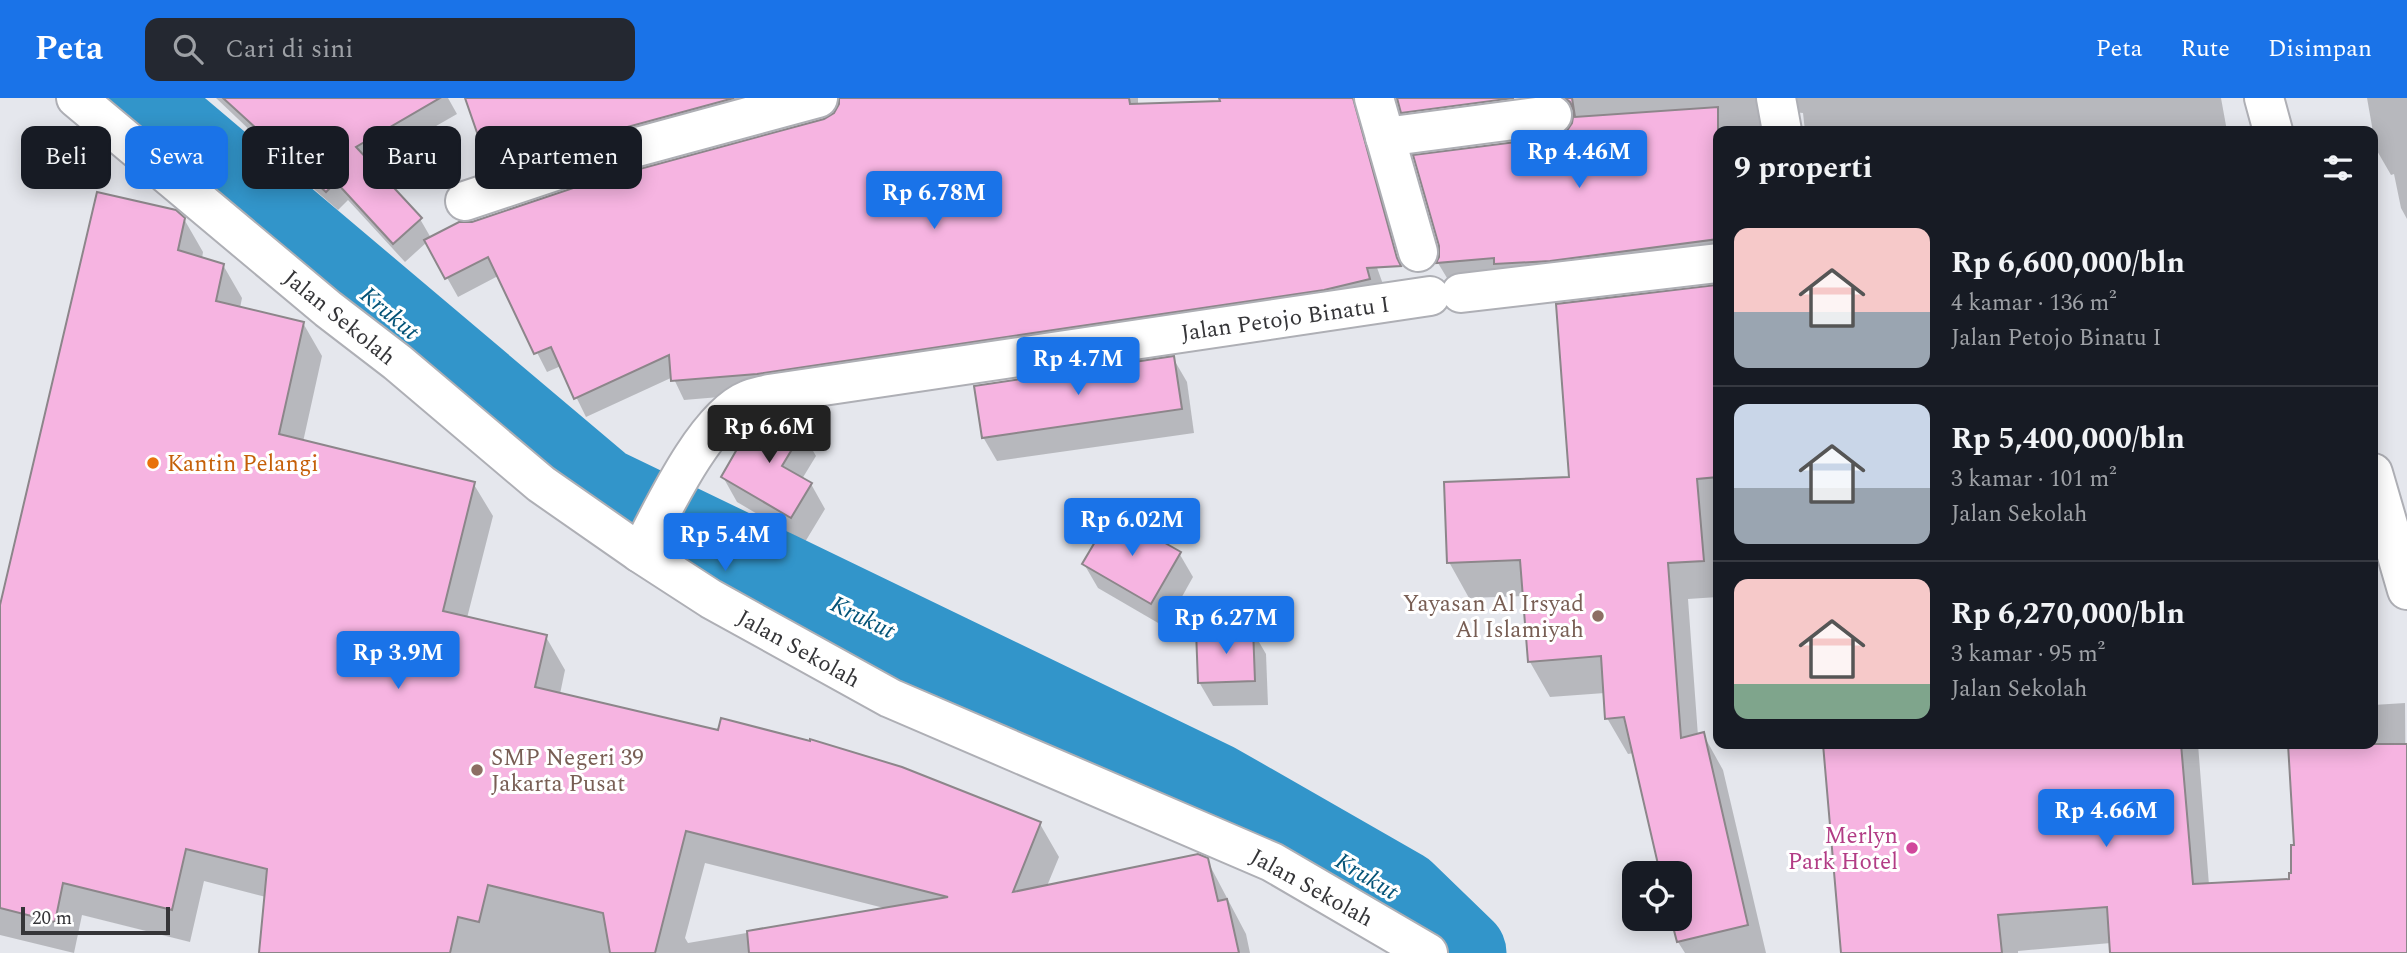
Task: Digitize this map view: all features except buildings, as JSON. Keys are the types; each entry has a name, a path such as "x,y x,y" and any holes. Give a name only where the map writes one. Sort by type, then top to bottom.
{"street":[{"name":"Jalan Sekolah","path":"76,98 541,484 647,540 711,598 890,698 1272,862 1428,953"},
{"path":"465,201 582,162 818,98"},
{"path":"1374,98 1418,251"},
{"path":"1776,98 1781,126"},
{"path":"2263,98 2271,126"},
{"path":"1385,137 1552,115"},
{"name":"Jalan Petojo Binatu I","path":"647,540 684,472 722,419 746,400 769,394 1446,295 1713,264"},
{"path":"2378,490 2407,590"}],"waterway":[{"name":"Krukut","path":"136,98 601,491 1214,787 1401,894 1462,953"}],"place":[{"name":"Kantin Pelangi","path":"153,463"},
{"name":"Yayasan Al Irsyad Al Islamiyah","path":"1598,616"},
{"name":"SMP Negeri 39 Jakarta Pusat","path":"477,770"},
{"name":"Merlyn Park Hotel","path":"1912,848"}]}
